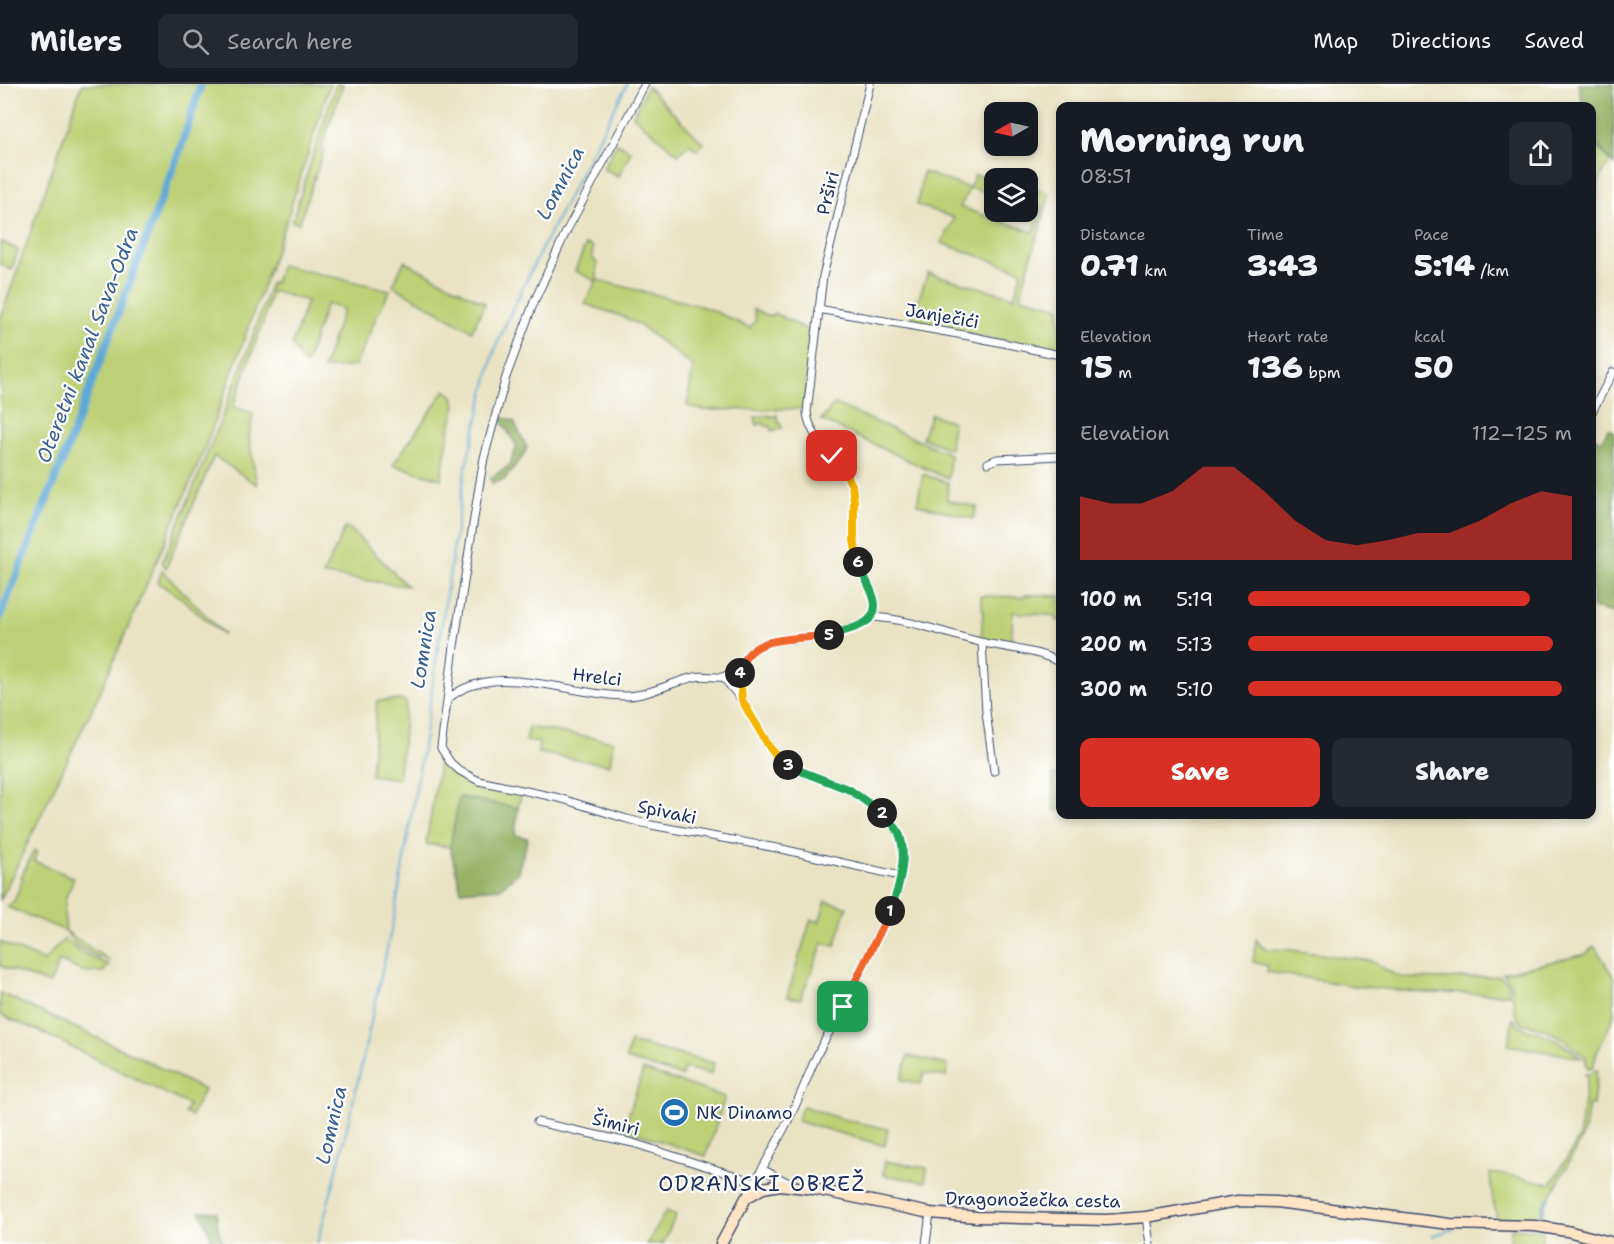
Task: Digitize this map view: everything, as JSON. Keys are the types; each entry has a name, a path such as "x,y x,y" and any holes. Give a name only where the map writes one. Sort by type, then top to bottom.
{"main road":[{"name":"Dragonožečka cesta","path":"743,1202 752,1193 767,1186 780,1185 796,1186 930,1213 1084,1221 1117,1220 1238,1201 1276,1202 1450,1224 1535,1226 1567,1231 1614,1244"},
{"path":"721,1244 743,1202"}],"street":[{"path":"448,699 480,481 506,377 534,302 565,234 645,84"},
{"name":"Prširi","path":"870,84 828,251 818,309 808,420 815,435 852,485 856,555 873,595 876,608 872,617"},
{"name":"Janječići","path":"818,309 1056,354"},
{"path":"1596,404 1613,372"},
{"path":"988,463 997,459 1056,456"},
{"path":"743,1202 796,1104 817,1054 857,981 891,909 900,876 903,850 898,831 872,806 850,790 784,762 770,748 742,700 723,677 741,664 751,652 770,641 838,633 864,624 872,617 913,623 1056,661"},
{"path":"982,643 986,712 994,771"},
{"path":"741,664 742,700"},
{"name":"Hrelci","path":"448,699 467,687 497,679 625,696 644,693 697,677 723,677"},
{"name":"Spivaki","path":"448,699 441,748 450,762 460,771 479,781 559,798 651,825 782,849 900,876"},
{"name":"Šimiri","path":"537,1122 633,1143 755,1182"},
{"path":"762,1169 796,1186"},
{"path":"926,1244 930,1213"},
{"path":"1146,1216 1150,1244"}],"green space":[{"path":"82,84 330,84 287,219 204,451 101,690 0,901 0,320"},
{"path":"336,84 343,84 321,149 324,150 299,223 292,221"},
{"path":"1578,84 1614,84 1614,165 1596,142 1596,102 1582,102"},
{"path":"647,86 703,143 696,150 690,144 678,154 633,116"},
{"path":"617,143 631,151 619,176 603,169"},
{"path":"1596,147 1610,160 1600,179 1596,196"},
{"path":"923,172 969,188 975,175 984,177 984,192 970,188 960,207 984,215 984,222 1004,222 1033,232 1043,207 1038,206 1038,190 1050,193 1021,297 1056,306 1056,351 910,323 928,273 1014,297 1022,271 941,243 954,218 917,205"},
{"path":"0,241 18,250 12,270 0,264"},
{"path":"586,244 593,247 592,256 597,264 597,280 697,305 750,328 756,319 753,309 771,317 774,313 812,332 803,409 702,410 687,406 693,366 639,325 624,317 585,304 596,281 575,271"},
{"path":"404,261 485,303 472,331 393,286"},
{"path":"281,265 390,290 355,366 323,369 343,309 326,304 306,364 302,362 292,345 307,301 272,291 233,407 253,413 249,439 257,485 214,456 166,568 162,563 233,389 271,282 275,283"},
{"path":"445,390 453,396 456,405 441,479 393,465"},
{"path":"835,404 950,454 948,479 821,420"},
{"path":"931,414 953,422 950,449 922,438"},
{"path":"770,415 770,417 777,415 782,428 772,431 770,426 765,426 764,423 757,425 755,417"},
{"path":"498,416 514,421 527,448 504,480 492,483 490,478 509,466 517,446"},
{"path":"1608,429 1614,431 1614,613 1596,609 1596,439 1602,441"},
{"path":"923,474 948,483 947,500 977,507 973,519 917,504"},
{"path":"345,528 350,529 407,586 323,575"},
{"path":"162,570 223,635 180,597 158,583"},
{"path":"1025,595 1056,596 1056,616 1013,612 1011,646 981,639 983,612 981,596 1024,597"},
{"path":"401,700 406,702 398,779 371,775 377,701"},
{"path":"528,727 613,741 610,765 538,753 539,743 526,741"},
{"path":"442,761 457,775 474,784 522,792 518,808 460,797 450,847 426,844 439,764"},
{"path":"1053,775 1056,775 1056,810 1054,810"},
{"path":"459,797 518,808 515,835 528,838 517,874 500,888 461,891 450,847"},
{"path":"34,850 37,851 34,861 74,878 66,897 64,912 66,931 7,907 14,901 23,878 21,877"},
{"path":"826,901 847,907 835,946 823,943 800,999 787,997 811,919 819,922"},
{"path":"66,931 110,961 79,947"},
{"path":"65,939 79,951 109,965 103,972 86,973 59,961 50,984 0,966 0,942 44,961"},
{"path":"1256,939 1261,946 1268,949 1371,961 1395,975 1406,978 1445,979 1499,976 1507,983 1509,994 1426,993 1355,986 1267,972 1268,966 1253,962"},
{"path":"1594,946 1614,977 1614,1016 1596,1055 1593,1068 1588,1069 1585,1057 1562,1038 1542,1028 1522,1023 1517,1018 1510,984 1502,973 1586,954"},
{"path":"0,993 139,1057 204,1090 191,1116 185,1113 189,1105 39,1031 0,1015"},
{"path":"1513,1019 1525,1028 1557,1041 1581,1058 1508,1045"},
{"path":"630,1042 714,1063 711,1074 684,1068 682,1076 626,1059"},
{"path":"908,1056 948,1065 946,1077 924,1073 921,1084 901,1080"},
{"name":"NK Dinamo","path":"643,1070 725,1097 706,1156 624,1129"},
{"path":"1597,1070 1593,1105 1589,1105 1582,1138 1545,1206 1540,1223 1498,1222 1490,1173 1551,1184 1579,1138 1587,1078 1585,1074"},
{"path":"803,1106 838,1118 888,1129 885,1146 797,1121"},
{"path":"885,1161 927,1168 925,1182 883,1175"},
{"path":"200,1211 217,1212 218,1229 224,1244 214,1244"},
{"path":"666,1211 676,1215 663,1244 647,1244"},
{"path":"1511,1228 1543,1230 1541,1244 1510,1244"}],"waterway":[{"name":"Oteretni kanal Sava-Odra","path":"0,617 64,457 182,144 201,84"},
{"name":"Lomnica","path":"317,1244 360,1072 395,912 424,741 465,471 494,352 543,246 627,84"},
{"path":"1493,1220 1537,1221 1547,1198"},
{"path":"1233,1207 1245,1206"},
{"path":"1432,1236 1453,1229"}],"place":[{"name":"NK Dinamo","path":"675,1113"}],"district":[{"name":"ODRANSKI OBREŽ","path":"762,1184"}],"route":[{"path":"832,456 852,485 856,555 873,595 875,612 864,624 838,633 770,641 759,646 741,664 740,688 742,700 777,756 792,767 858,795 892,823 901,840 903,859 891,909 843,1007"}]}
